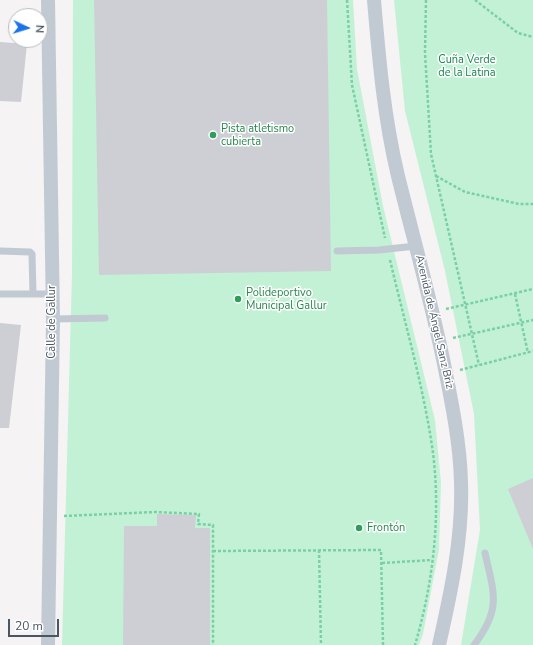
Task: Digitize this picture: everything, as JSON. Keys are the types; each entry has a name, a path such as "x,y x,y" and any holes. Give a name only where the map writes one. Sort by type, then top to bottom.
{"street":[{"name":"Calle de Gallur","path":"48,0 53,294 48,645"},
{"name":"Avenida de Ángel Sanz Briz","path":"374,0 383,101 398,175 433,312 446,374 458,444 461,482 460,530 449,601 439,645"}],"lane":[{"path":"337,251 388,249 416,246"},
{"path":"0,251 30,252 32,254 33,294"},
{"path":"0,294 53,294"},
{"path":"53,319 105,318"},
{"path":"474,645 485,630 494,607 493,592 485,553"}],"path":[{"path":"347,0 352,85 426,415 433,454 436,529 427,597 414,645"},
{"path":"426,0 425,53 427,116 431,154 479,365"},
{"path":"475,0 518,32 533,37"},
{"path":"436,176 465,192 519,204 533,204"},
{"path":"433,312 465,303 515,294 533,289"},
{"path":"515,294 528,353"},
{"path":"439,341 533,320"},
{"path":"446,374 533,351"},
{"path":"50,517 155,512 199,514 198,524 213,524 213,645"},
{"path":"319,550 321,645"},
{"path":"213,551 381,550 383,645"},
{"path":"382,563 432,560"}],"green space":[{"name":"Polideportivo Municipal Gallur","path":"73,0 353,0 357,69 383,206 435,420 441,483 439,549 423,634 419,645 62,645 72,274"},
{"name":"Cuña Verde de la Latina","path":"394,0 533,0 533,645 461,645 480,530 474,414 445,271 405,111"}],"building":[{"name":"Pista atletismo cubierta","path":"94,0 327,0 331,271 99,275"},
{"path":"0,42 8,43 8,48 27,48 21,102 0,101"},
{"path":"0,323 21,325 9,428 0,428"},
{"path":"533,478 533,549 508,489"},
{"path":"157,514 196,515 195,528 210,528 210,645 123,645 124,526 157,526"}],"place":[{"name":"Pista atletismo cubierta","path":"213,135"},
{"name":"Polideportivo Municipal Gallur","path":"238,299"},
{"name":"Frontón","path":"359,528"}]}
